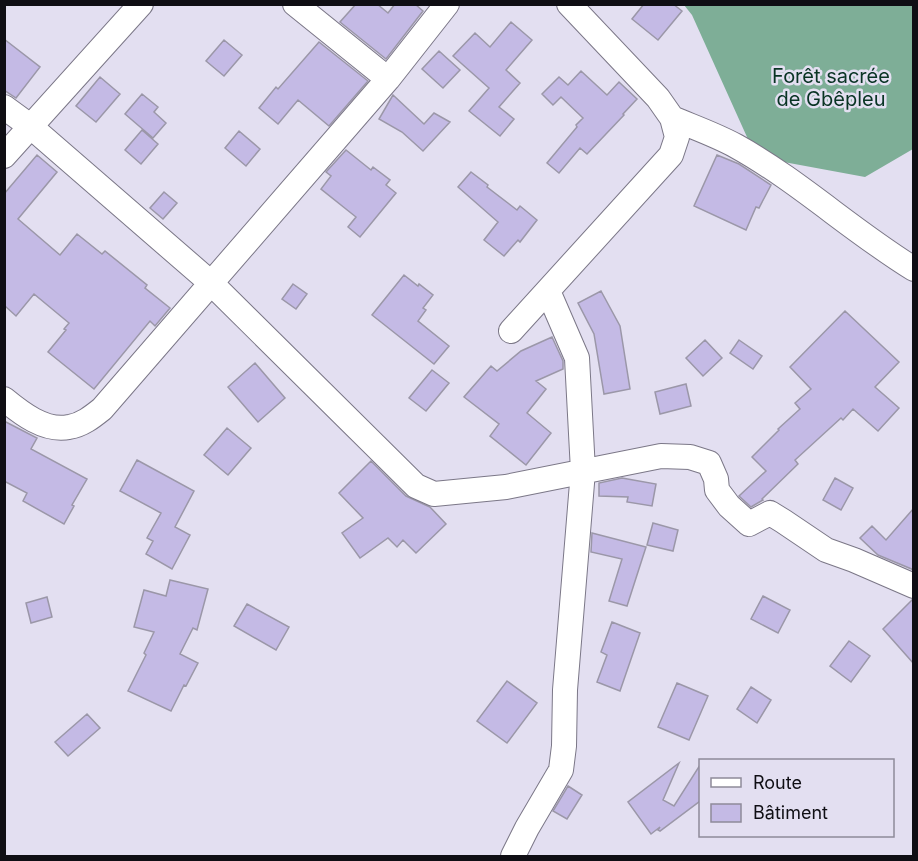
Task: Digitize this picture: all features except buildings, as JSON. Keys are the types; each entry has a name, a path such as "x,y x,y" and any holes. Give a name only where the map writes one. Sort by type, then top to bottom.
{"street":[{"path":"4,156 141,4"},
{"path":"295,4 388,79"},
{"path":"4,399 40,423 54,428 69,428 89,420 102,409 388,79 447,4"},
{"path":"511,331 671,155 677,137 672,118 658,98 569,4"},
{"path":"4,107 30,126 211,283 416,486 434,494 506,487 661,456 690,457 709,463 717,479 717,490 729,506 749,524 771,513 826,550 914,586"},
{"path":"672,118 735,146 795,184 886,252 914,269"},
{"path":"513,856 526,828 561,770 565,690 583,471 577,358 548,291"}],"green space":[{"name":"Forêt sacrée de Gbêpleu","path":"684,5 913,5 913,149 865,177 756,157 692,15"}]}
